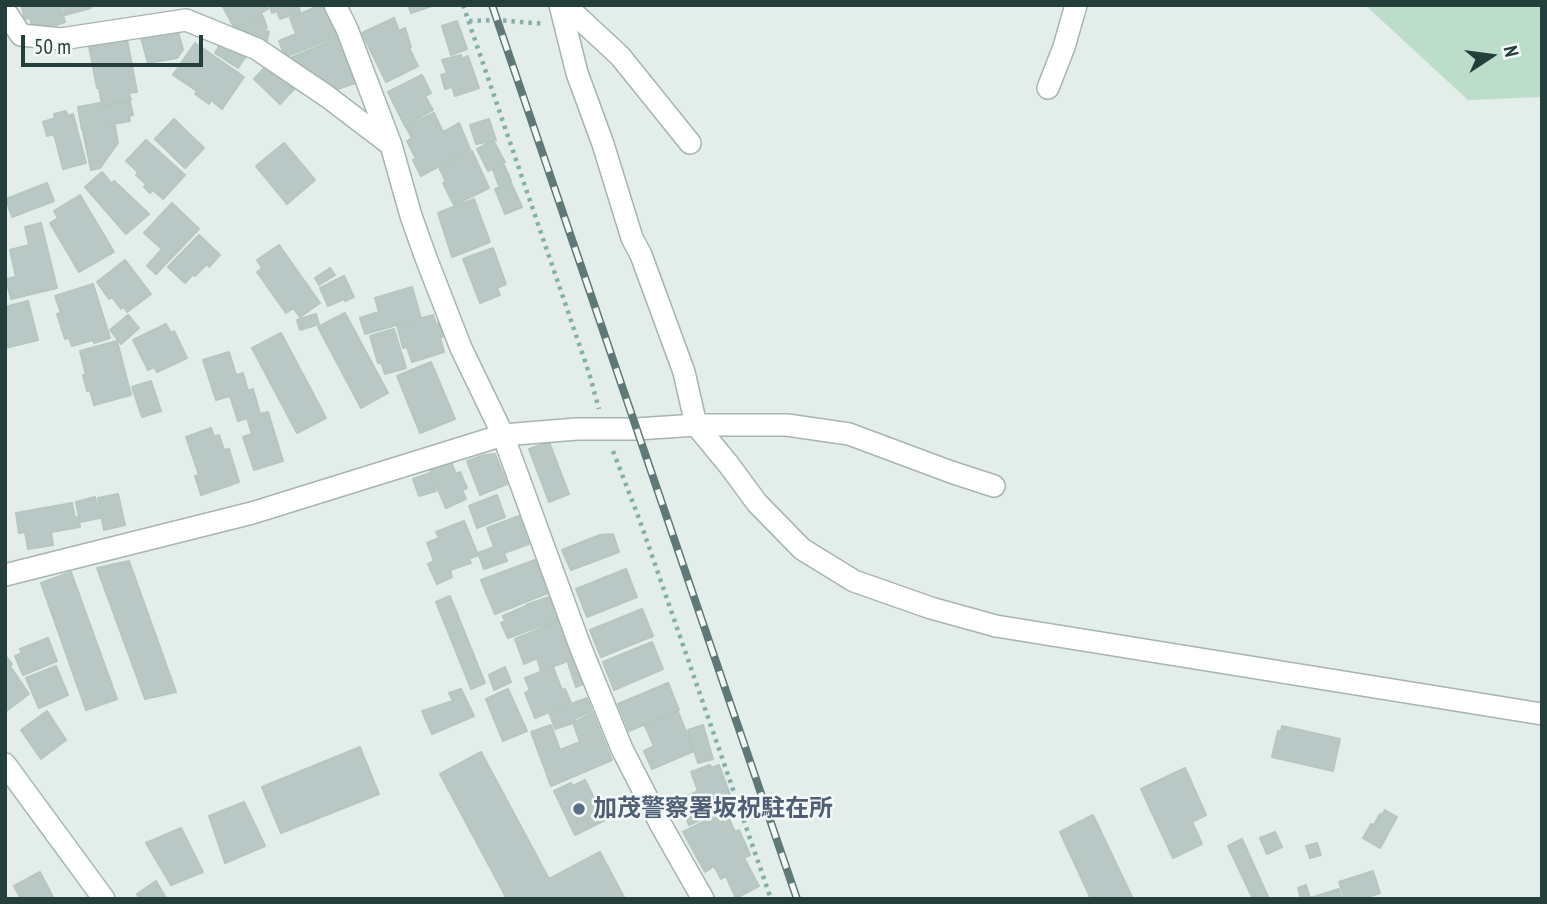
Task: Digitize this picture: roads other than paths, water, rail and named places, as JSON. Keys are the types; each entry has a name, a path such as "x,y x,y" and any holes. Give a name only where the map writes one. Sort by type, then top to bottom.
{"street":[{"path":"335,5 347,29 391,145 430,271 461,348 503,435 580,646 622,749 703,899"},
{"path":"1048,88 1076,5"},
{"path":"5,11 21,35 61,39 186,20 257,49 328,97 391,145"},
{"path":"563,12 620,55 690,143"},
{"path":"563,12 577,73 603,144 632,238 641,255 684,372 696,425 757,503 802,549 854,581 931,608 996,625 1542,715"},
{"path":"7,568 252,513 503,435 577,429 787,425 849,434 994,486"},
{"path":"5,764 104,899"}],"railway":[{"path":"492,5 797,899"}],"place":[{"name":"加茂警察署坂祝駐在所","path":"579,809"}]}
